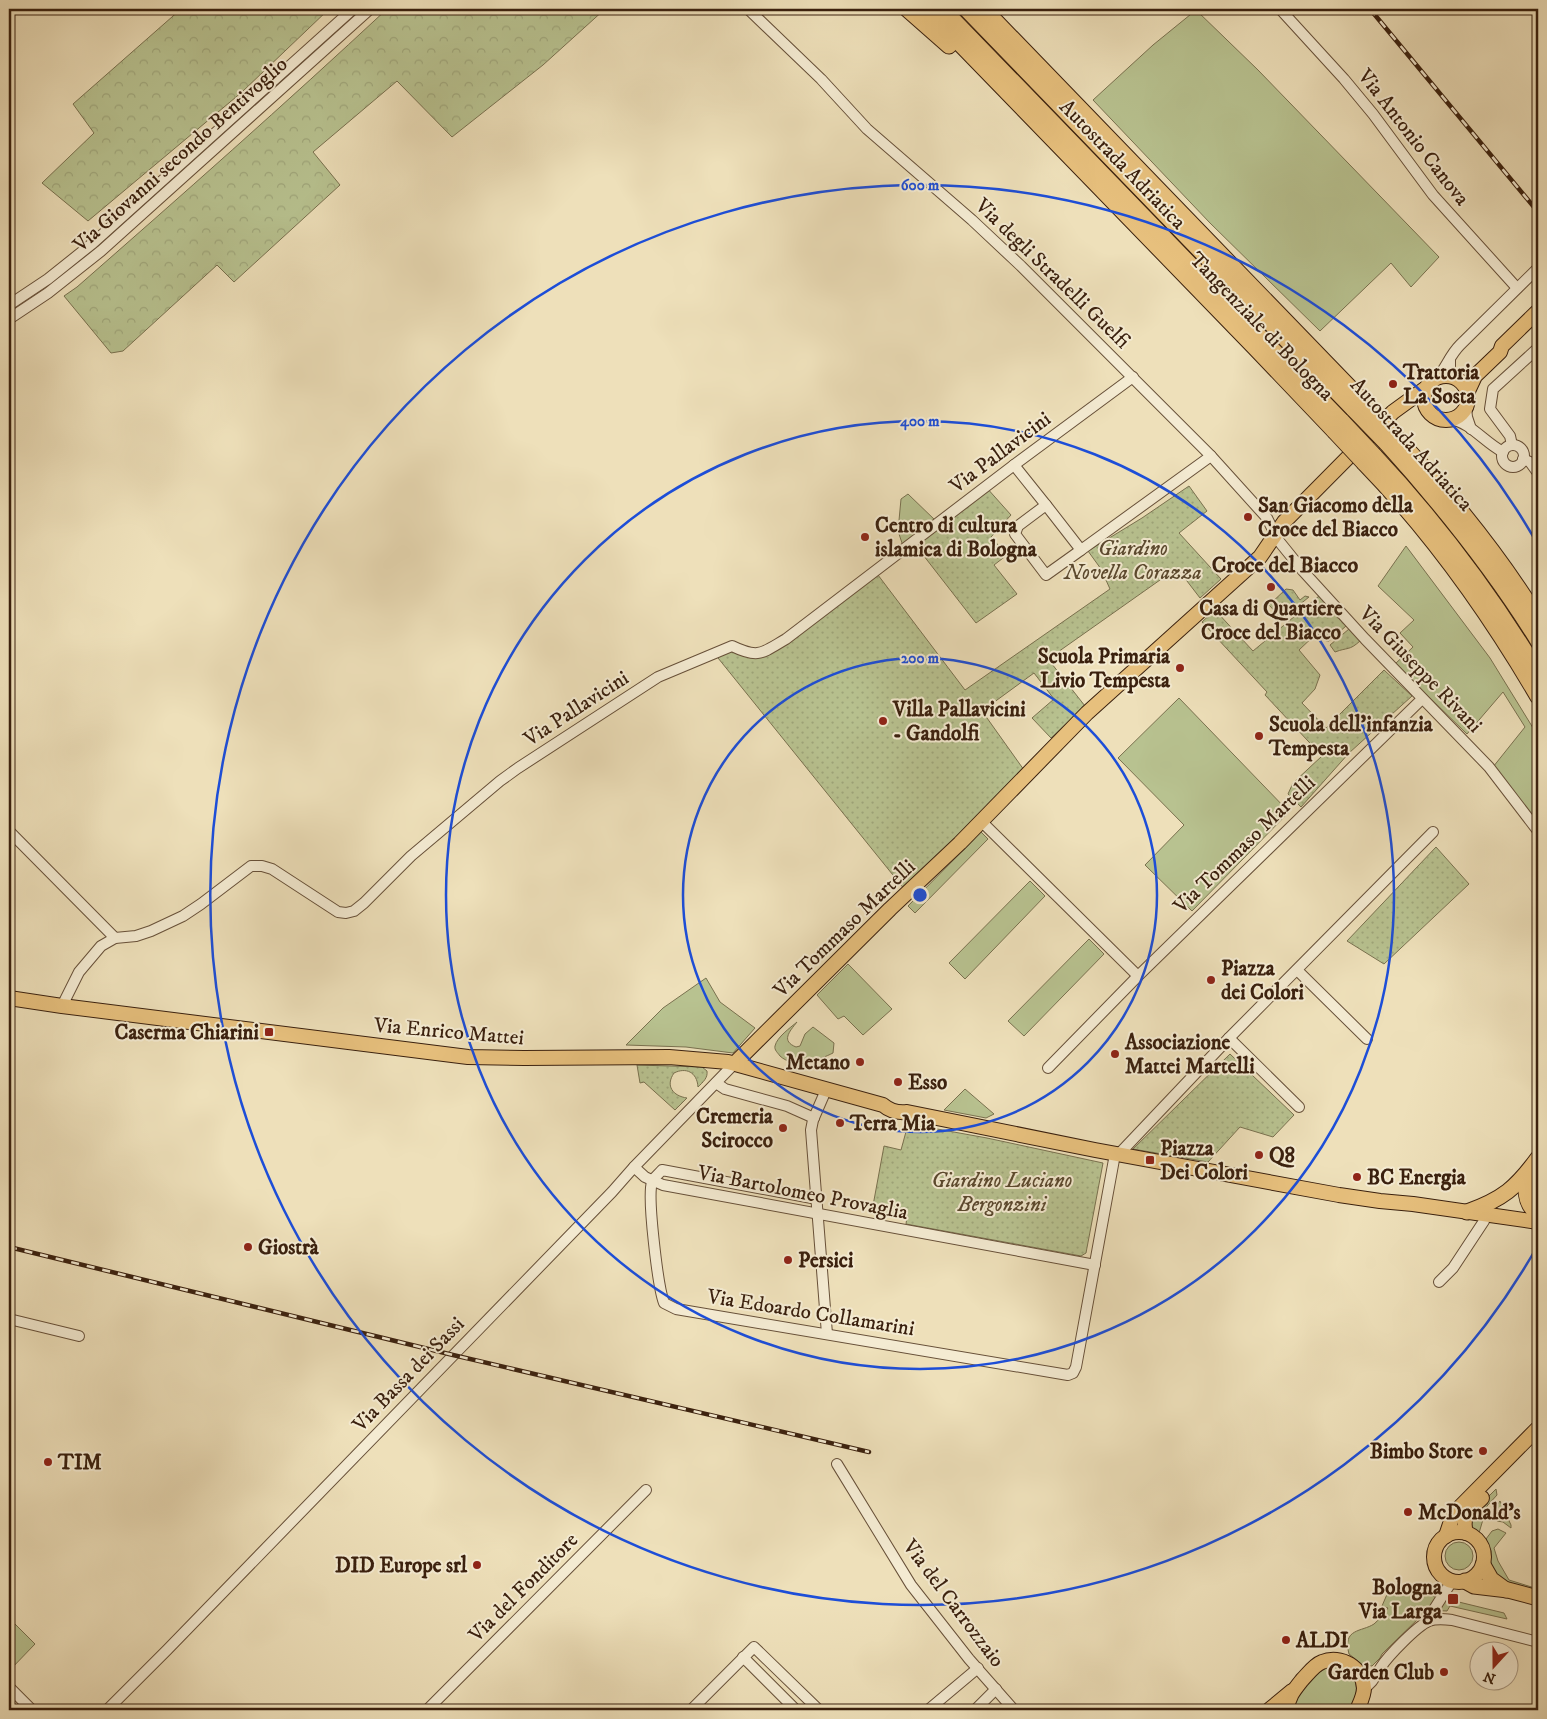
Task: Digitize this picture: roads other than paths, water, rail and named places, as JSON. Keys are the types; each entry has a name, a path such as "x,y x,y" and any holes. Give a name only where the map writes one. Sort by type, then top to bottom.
{"highway":[{"path":"907,9 1004,97 1024,109"},
{"name":"Tangenziale di Bologna","path":"926,9 1254,347 1338,426 1369,459 1458,574 1498,630 1538,697"},
{"name":"Autostrada Adriatica","path":"944,9 1338,426"},
{"name":"Autostrada Adriatica","path":"966,9 1390,439 1469,540 1504,588 1538,641"},
{"name":"Tangenziale di Bologna","path":"984,9 1358,406"},
{"path":"996,9 1012,28 1023,49"},
{"path":"1390,439 1433,477 1510,574 1538,618"},
{"name":"Autostrada Adriatica","path":"1369,459 1429,517 1481,584 1509,624 1538,672"},
{"path":"1467,1212 1503,1196 1534,1164"},
{"path":"1534,1164 1526,1183 1526,1197 1528,1204 1538,1215"},
{"path":"1483,1565 1491,1579 1508,1590"},
{"path":"1458,1581 1484,1588 1508,1590 1538,1598"}],"main road":[{"path":"1454,376 1473,370 1496,348 1502,346 1538,311"},
{"path":"1468,391 1475,376 1500,352 1502,346"},
{"path":"1401,407 1415,406 1429,413 1442,419 1451,419 1459,416 1469,402 1468,391 1463,382 1454,376 1447,375 1432,380 1426,388 1424,401 1429,413"},
{"name":"Via Tommaso Martelli","path":"735,1063 981,821 1087,713 1260,557 1284,522 1394,412 1426,388"},
{"name":"Via Enrico Mattei","path":"9,998 468,1057 669,1057 735,1063 901,1113 907,1112 1272,1183 1380,1201 1538,1222"},
{"name":"Via Enrico Mattei","path":"1380,1201 1412,1210 1538,1230"},
{"path":"1446,1536 1457,1510 1538,1428"},
{"path":"1466,1533 1464,1520 1470,1509 1538,1442"},
{"path":"1455,1532 1466,1533 1475,1538 1482,1547 1484,1553 1483,1565 1476,1576 1458,1581 1447,1579 1438,1571 1434,1559 1436,1547 1446,1536 1455,1532"},
{"path":"1269,1710 1280,1699 1293,1691 1317,1665 1327,1660 1337,1660 1346,1662 1358,1672 1364,1688 1357,1710"},
{"path":"1287,1710 1293,1691"}],"street":[{"name":"Via Giovanni secondo Bentivoglio","path":"9,305 93,243 353,9"},
{"name":"Via Giovanni secondo Bentivoglio","path":"9,319 48,293 102,251 370,9"},
{"name":"Via degli Stradelli Guelfi","path":"748,9 821,79 866,129 972,220 1133,377 1211,456 1267,518 1275,534"},
{"name":"Via Antonio Canova","path":"1280,9 1344,79 1434,195 1517,288"},
{"path":"1438,377 1453,352 1538,268"},
{"path":"1512,445 1510,436 1490,409 1492,390 1538,348"},
{"path":"1453,352 1450,364 1454,376"},
{"name":"Via Pallavicini","path":"62,1006 79,972 101,946 115,938 136,936 151,931 183,916 251,866 272,868 338,912 354,911 411,856 518,768 658,677 732,646 750,654 764,652 786,639 1133,377"},
{"path":"1466,407 1467,418 1472,430"},
{"path":"1451,419 1463,422 1489,444 1503,452"},
{"path":"1512,445 1522,450 1523,459 1519,465 1515,466 1508,465 1503,460 1503,452 1512,445"},
{"path":"1046,505 1018,526 1015,534 1046,575 1211,456"},
{"path":"1523,459 1530,462 1538,473"},
{"path":"1014,465 1081,550"},
{"name":"Via Giuseppe Rivani","path":"1275,534 1318,588 1489,767 1538,831"},
{"name":"Via Tommaso Martelli","path":"1048,1068 1138,976 1422,699"},
{"path":"981,821 1138,976"},
{"path":"9,831 115,938"},
{"path":"1095,1265 1117,1154 1433,832"},
{"path":"1297,970 1367,1039"},
{"path":"1229,1038 1299,1107"},
{"name":"Via Bassa dei Sassi","path":"107,1710 612,1192 735,1063"},
{"path":"716,1083 725,1089 788,1106 814,1118"},
{"path":"826,1090 811,1130 827,1334"},
{"name":"Via Bartolomeo Provaglia","path":"634,1167 652,1181 662,1185 1095,1265"},
{"name":"Via Bartolomeo Provaglia","path":"652,1181 662,1170 817,1199"},
{"name":"Via Edoardo Collamarini","path":"652,1181 650,1202 664,1303 676,1309 1068,1375 1073,1373 1095,1265"},
{"path":"1439,1282 1452,1268 1484,1221"},
{"path":"9,1319 79,1336"},
{"name":"Via del Carrozzaio","path":"837,1464 911,1585 1014,1710"},
{"name":"Via del Fonditore","path":"427,1710 646,1490"},
{"path":"1364,1688 1371,1684 1382,1666 1426,1622 1458,1581"},
{"path":"1426,1622 1435,1619 1446,1619 1538,1642"},
{"path":"691,1710 754,1647 818,1710"},
{"path":"743,1657 796,1710"},
{"path":"1358,1672 1382,1666"},
{"path":"931,1709 978,1668"},
{"path":"9,1687 32,1710"},
{"path":"975,1710 996,1689"}],"railway":[{"path":"1370,9 1538,212"},
{"path":"9,1247 453,1355 869,1452"}],"place":[{"name":"Trattoria La Sosta","path":"1393,384"},
{"name":"San Giacomo della Croce del Biacco","path":"1248,517"},
{"name":"Centro di cultura islamica di Bologna","path":"865,537"},
{"name":"Casa di Quartiere Croce del Biacco","path":"1271,587"},
{"name":"Scuola Primaria Livio Tempesta","path":"1180,668"},
{"name":"Villa Pallavicini - Gandolfi","path":"883,721"},
{"name":"Scuola dell'infanzia Tempesta","path":"1259,736"},
{"name":"Piazza dei Colori","path":"1211,980"},
{"name":"Caserma Chiarini","path":"269,1032"},
{"name":"Associazione Mattei Martelli","path":"1115,1054"},
{"name":"Metano","path":"860,1062"},
{"name":"Esso","path":"898,1082"},
{"name":"Terra Mia","path":"840,1123"},
{"name":"Cremeria Scirocco","path":"783,1128"},
{"name":"Q8","path":"1259,1155"},
{"name":"Piazza Dei Colori","path":"1150,1160"},
{"name":"BC Energia","path":"1357,1177"},
{"name":"Giostrà","path":"248,1247"},
{"name":"Persici","path":"788,1260"},
{"name":"Bimbo Store","path":"1483,1451"},
{"name":"TIM","path":"48,1462"},
{"name":"McDonald's","path":"1408,1512"},
{"name":"DID Europe srl","path":"477,1565"},
{"name":"Bologna Via Larga","path":"1453,1599"},
{"name":"ALDI","path":"1286,1640"},
{"name":"Garden Club","path":"1444,1672"}],"district":[{"name":"Croce del Biacco","path":"1285,564"}],"park label":[{"name":"Giardino Novella Corazza","path":"1133,560"},
{"name":"Giardino Luciano Bergonzini","path":"1002,1192"}]}
